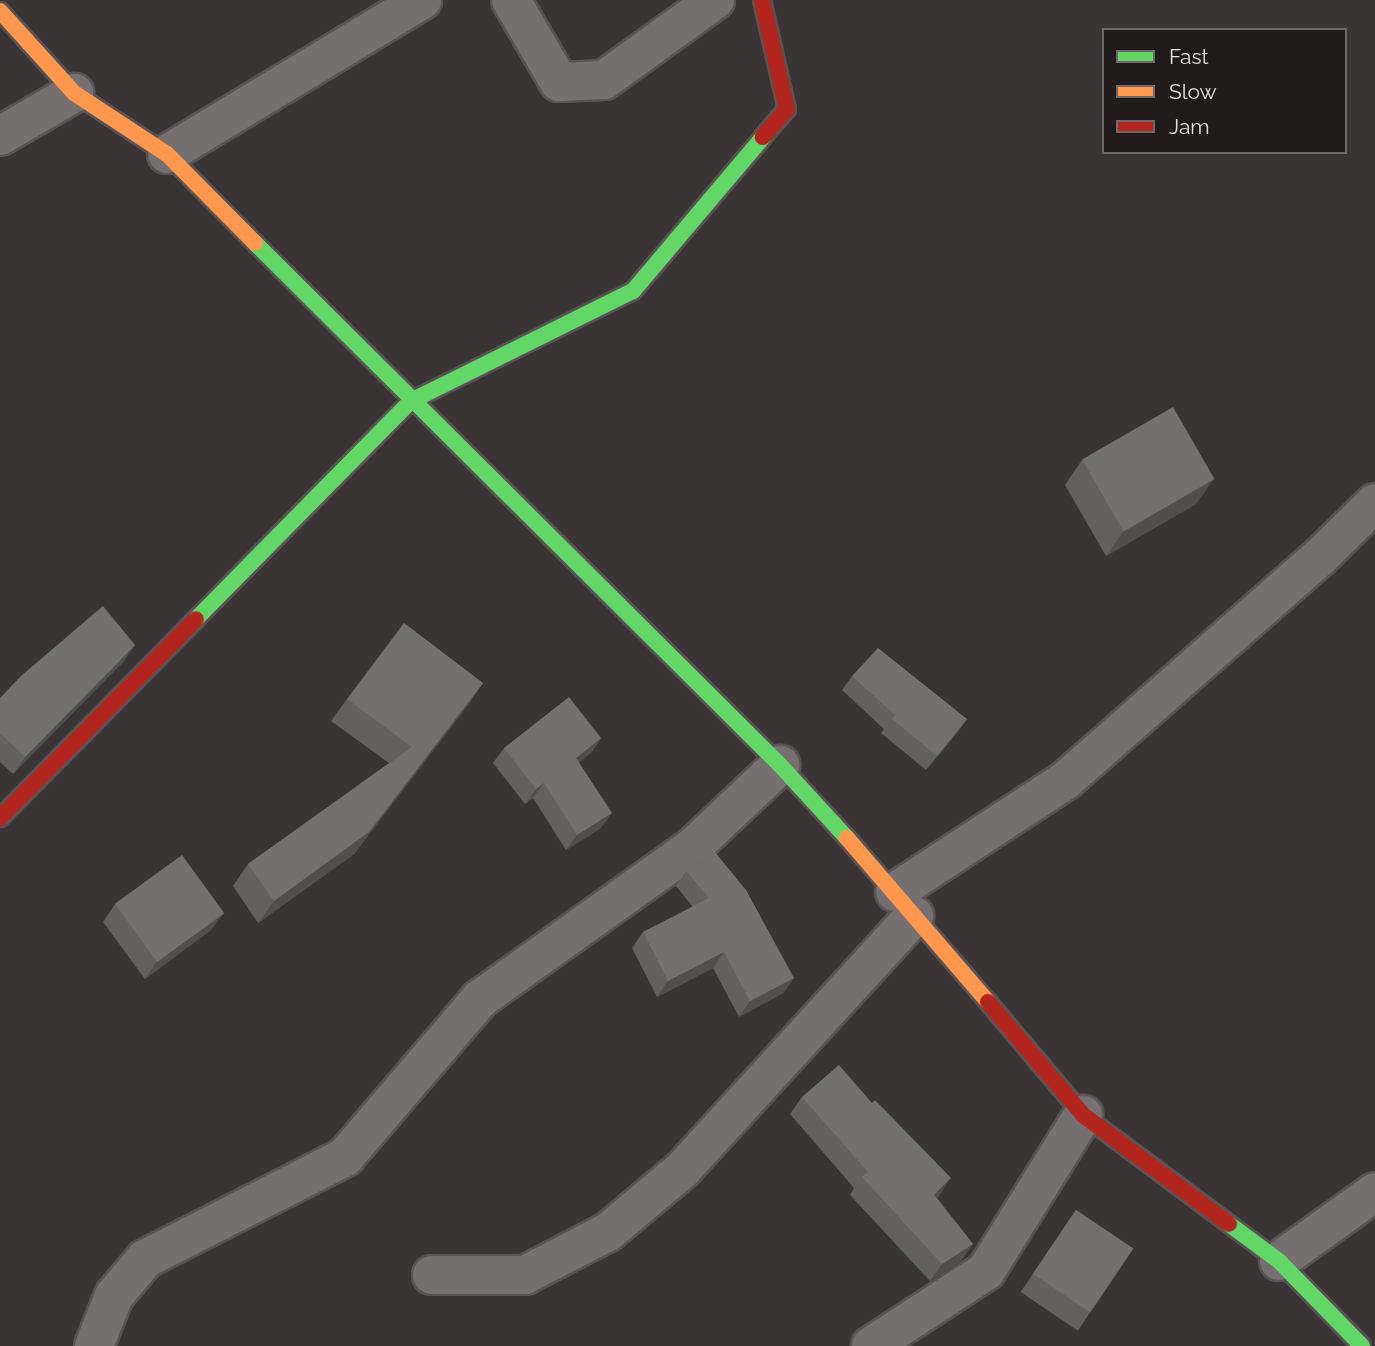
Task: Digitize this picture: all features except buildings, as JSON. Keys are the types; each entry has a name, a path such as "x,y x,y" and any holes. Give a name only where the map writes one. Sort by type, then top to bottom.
{"main road":[{"path":"0,818 411,401 633,291 787,109 762,0"},
{"path":"0,11 74,93 167,154 411,401 780,765 904,904 1083,1115 1279,1261 1362,1346"}],"street":[{"path":"167,154 422,0"},
{"path":"511,0 559,82 604,80 715,0"},
{"path":"0,136 74,93"},
{"path":"432,1275 525,1275 608,1232 683,1169 904,904 1066,780 1319,558 1375,503"},
{"path":"94,1346 114,1296 145,1259 345,1157 480,999 693,847 780,765"},
{"path":"871,1346 986,1271 1083,1115"},
{"path":"1279,1261 1375,1192"}],"traffic: fast":[{"path":"196,619 411,401 633,291 763,137"},
{"path":"255,243 780,765 847,838"},
{"path":"1229,1224 1279,1261 1362,1346"}],"traffic: slow":[{"path":"0,11 74,93 167,154 255,243"},
{"path":"847,838 988,1002"}],"traffic: jam":[{"path":"762,0 787,109 763,137"},
{"path":"0,818 196,619"},
{"path":"988,1002 1083,1115 1229,1224"}]}
